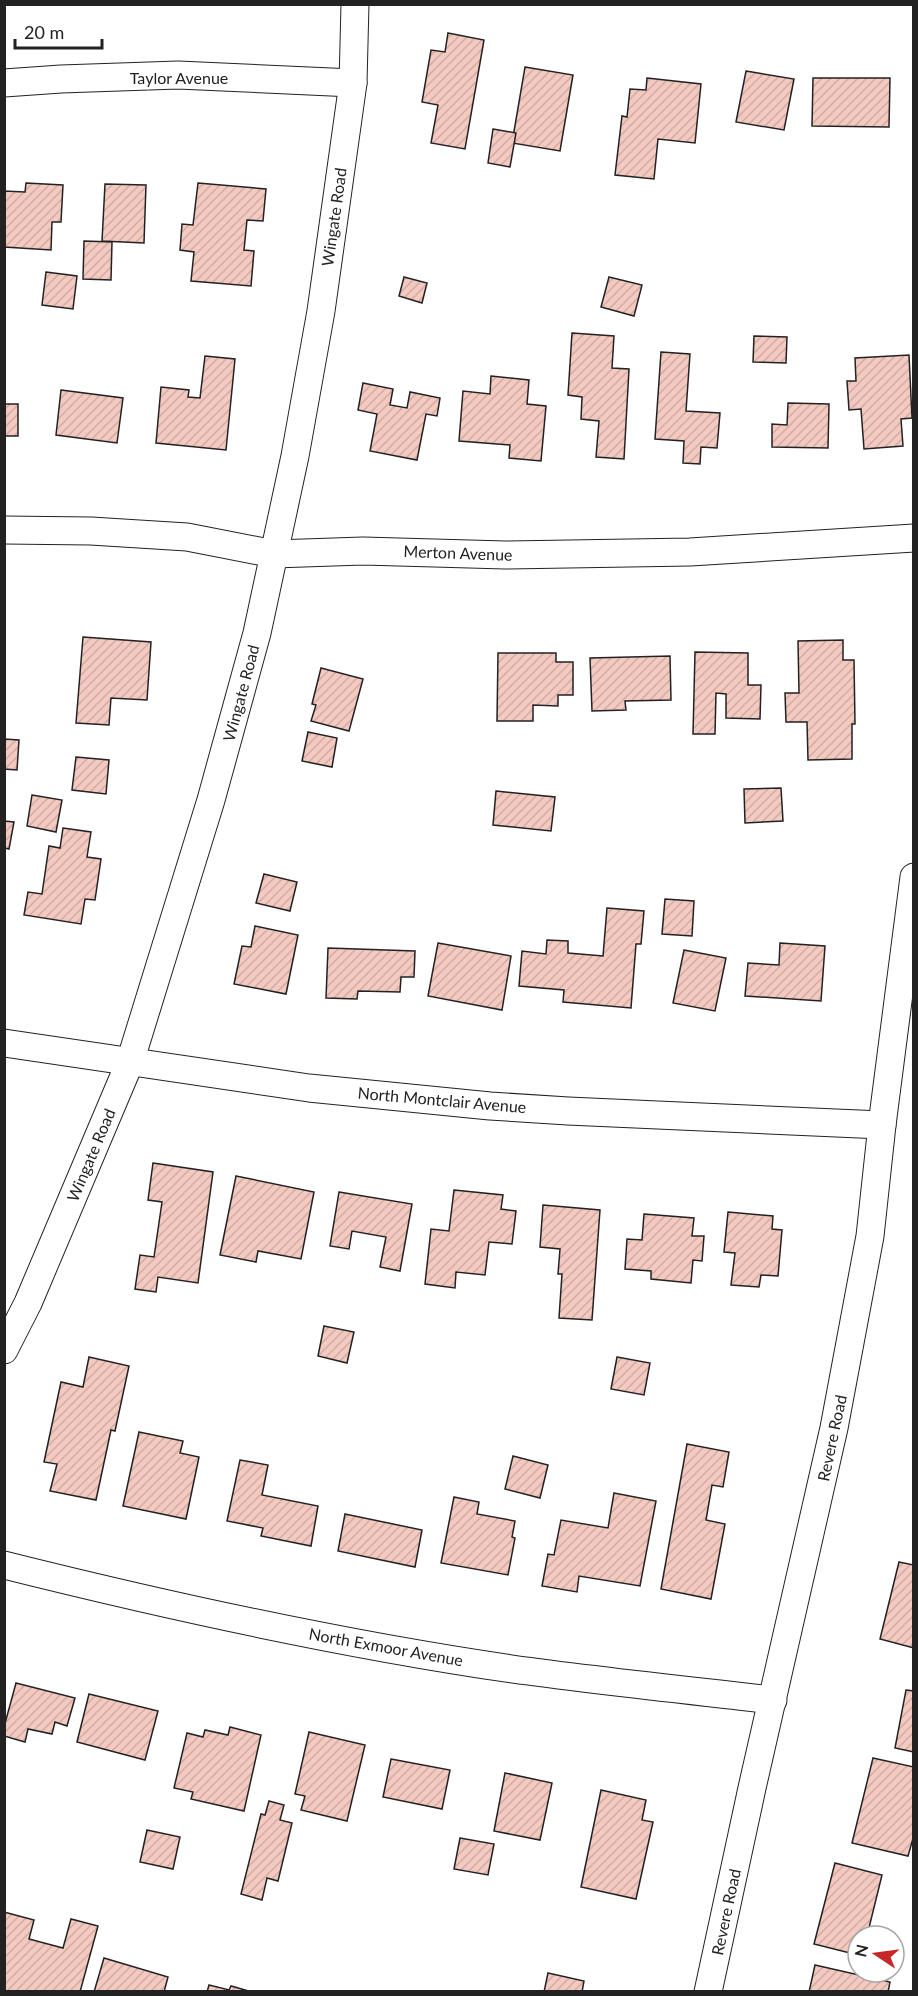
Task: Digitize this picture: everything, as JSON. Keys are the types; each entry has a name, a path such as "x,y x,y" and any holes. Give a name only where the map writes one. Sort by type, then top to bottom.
{"street":[{"name":"Wingate Road","path":"4,1350 28,1303 130,1062 211,800 257,633 295,456 321,311 353,83 355,4"},
{"name":"Taylor Avenue","path":"4,83 178,75 353,83"},
{"name":"Merton Avenue","path":"4,530 91,531 187,537 274,554 363,551 505,555 678,552 914,538"},
{"name":"Revere Road","path":"708,1992 834,1428 870,1236 914,877"},
{"name":"North Montclair Avenue","path":"4,1043 309,1088 490,1106 568,1112 882,1125"},
{"name":"North Exmoor Avenue","path":"4,1565 200,1613 301,1633 521,1670 773,1700"}],"building":[{"path":"448,33 484,40 465,149 431,143 438,105 422,102 431,50 445,52"},
{"path":"525,67 573,75 560,151 512,143"},
{"path":"746,71 794,79 784,130 736,122"},
{"path":"647,78 701,84 695,143 658,139 654,179 615,175 622,116 627,117 630,89 646,90"},
{"path":"813,78 890,78 889,127 812,126"},
{"path":"493,129 516,133 510,167 488,163"},
{"path":"26,183 63,185 61,222 52,222 51,250 4,247 4,191 25,192"},
{"path":"198,183 266,189 263,221 247,220 244,250 254,251 251,286 191,281 194,252 180,250 182,224 193,225"},
{"path":"105,184 146,185 144,243 102,241"},
{"path":"84,241 112,242 111,280 83,279"},
{"path":"46,272 77,276 73,309 42,305"},
{"path":"404,277 427,283 422,303 399,296"},
{"path":"609,277 642,285 634,316 601,307"},
{"path":"572,333 614,336 612,368 629,369 624,459 596,457 599,421 581,419 582,397 568,395"},
{"path":"754,336 787,337 786,363 753,362"},
{"path":"661,352 690,354 686,411 720,413 717,448 701,447 700,464 683,463 684,441 655,439"},
{"path":"909,355 912,418 901,419 903,446 864,449 861,409 849,410 847,381 856,381 855,358"},
{"path":"205,356 235,359 226,450 156,443 161,387 189,390 188,397 200,398"},
{"path":"491,376 529,380 527,404 546,406 541,461 509,458 510,445 459,441 463,391 490,394"},
{"path":"363,383 393,389 390,405 407,408 410,392 440,398 437,416 426,414 417,460 370,451 377,414 358,410"},
{"path":"61,390 123,398 117,443 56,435"},
{"path":"788,403 829,404 828,448 772,447 772,424 787,425"},
{"path":"4,404 18,404 18,436 4,436"},
{"path":"83,637 151,642 147,700 111,698 109,725 76,723"},
{"path":"843,640 843,660 854,660 855,724 852,724 852,759 808,760 807,722 786,722 785,693 799,693 798,641"},
{"path":"695,652 748,653 748,685 761,685 760,719 726,718 726,694 716,693 715,734 693,734"},
{"path":"498,653 556,653 556,662 573,662 573,695 558,695 558,706 533,705 533,721 497,721"},
{"path":"670,656 671,700 625,701 626,710 592,711 590,658"},
{"path":"321,668 363,679 349,731 311,721 316,705 312,704"},
{"path":"308,732 337,738 332,767 302,761"},
{"path":"4,739 19,740 17,770 4,769"},
{"path":"76,757 109,760 106,794 72,790"},
{"path":"781,788 783,821 745,823 744,789"},
{"path":"496,791 555,797 551,831 493,825"},
{"path":"32,795 62,800 56,832 27,826"},
{"path":"4,821 14,822 9,849 4,848"},
{"path":"63,828 91,832 87,857 101,859 95,900 85,899 81,924 24,915 28,892 42,894 49,846 60,848"},
{"path":"264,874 297,882 290,911 256,903"},
{"path":"665,899 694,901 692,936 662,934"},
{"path":"607,908 644,911 641,944 636,944 631,1008 563,1002 564,990 519,986 522,951 546,954 547,940 568,941 568,953 603,956"},
{"path":"255,926 298,935 286,994 234,984 242,946 251,947"},
{"path":"438,943 511,956 502,1010 428,996"},
{"path":"780,943 825,946 821,1001 745,996 748,963 779,965"},
{"path":"328,948 415,951 414,977 401,977 400,992 358,991 357,999 326,998"},
{"path":"684,950 726,958 715,1011 673,1003"},
{"path":"153,1163 213,1172 198,1283 158,1277 156,1292 135,1289 140,1255 154,1257 162,1202 148,1200"},
{"path":"236,1176 314,1192 301,1259 258,1251 256,1262 220,1255"},
{"path":"454,1190 503,1195 501,1209 516,1211 512,1244 489,1242 485,1275 456,1272 455,1288 425,1284 431,1229 449,1231"},
{"path":"339,1192 412,1204 400,1271 380,1267 386,1237 352,1231 349,1249 330,1246"},
{"path":"543,1205 600,1210 592,1320 559,1318 562,1274 558,1274 560,1249 540,1247"},
{"path":"728,1212 773,1216 772,1229 782,1230 778,1276 761,1275 759,1287 731,1285 735,1253 724,1252"},
{"path":"644,1214 694,1218 692,1236 704,1236 702,1261 693,1260 691,1283 651,1279 651,1271 625,1269 627,1239 642,1240"},
{"path":"324,1326 354,1332 347,1363 318,1356"},
{"path":"89,1357 129,1366 115,1431 111,1430 96,1500 50,1491 57,1464 44,1462 61,1382 83,1387"},
{"path":"617,1357 650,1363 644,1395 611,1389"},
{"path":"139,1432 183,1441 180,1453 199,1457 186,1519 123,1506"},
{"path":"687,1444 729,1452 723,1487 712,1485 706,1520 725,1524 711,1599 661,1589"},
{"path":"513,1456 548,1465 540,1498 505,1489"},
{"path":"240,1460 268,1465 262,1495 318,1506 311,1546 261,1536 263,1528 227,1521"},
{"path":"614,1493 656,1501 640,1586 579,1576 577,1592 542,1586 548,1554 554,1555 561,1520 608,1528"},
{"path":"454,1497 479,1502 477,1514 515,1521 512,1537 515,1538 508,1575 441,1563"},
{"path":"345,1514 422,1530 415,1567 338,1551"},
{"path":"899,1562 914,1565 914,1648 880,1639"},
{"path":"16,1683 75,1698 67,1726 55,1722 52,1734 28,1729 25,1742 4,1736 4,1727"},
{"path":"906,1690 914,1691 914,1752 895,1748"},
{"path":"89,1694 158,1711 145,1760 77,1742"},
{"path":"230,1727 261,1735 244,1811 191,1799 193,1792 174,1788 187,1733 203,1737 205,1730 228,1735"},
{"path":"309,1732 365,1745 347,1821 301,1810 305,1796 295,1794"},
{"path":"873,1758 914,1767 914,1835 908,1856 852,1843"},
{"path":"391,1759 450,1770 442,1809 383,1797"},
{"path":"505,1773 552,1783 540,1840 494,1831"},
{"path":"601,1790 646,1800 642,1820 653,1822 636,1899 581,1887"},
{"path":"269,1801 284,1805 280,1820 292,1823 278,1881 267,1878 262,1900 241,1894 261,1814 265,1815"},
{"path":"147,1830 180,1837 173,1869 140,1862"},
{"path":"460,1838 494,1844 488,1875 454,1869"},
{"path":"835,1863 882,1875 870,1924 846,1924 846,1952 814,1944"},
{"path":"4,1912 34,1920 29,1939 63,1948 71,1919 98,1926 80,1992 4,1991"},
{"path":"104,1958 168,1977 164,1992 94,1992"},
{"path":"815,1965 846,1972 846,1984 890,1984 888,1992 809,1992"},
{"path":"548,1973 584,1981 582,1992 544,1992"},
{"path":"209,1985 229,1990 231,1986 252,1992 207,1992"}]}
